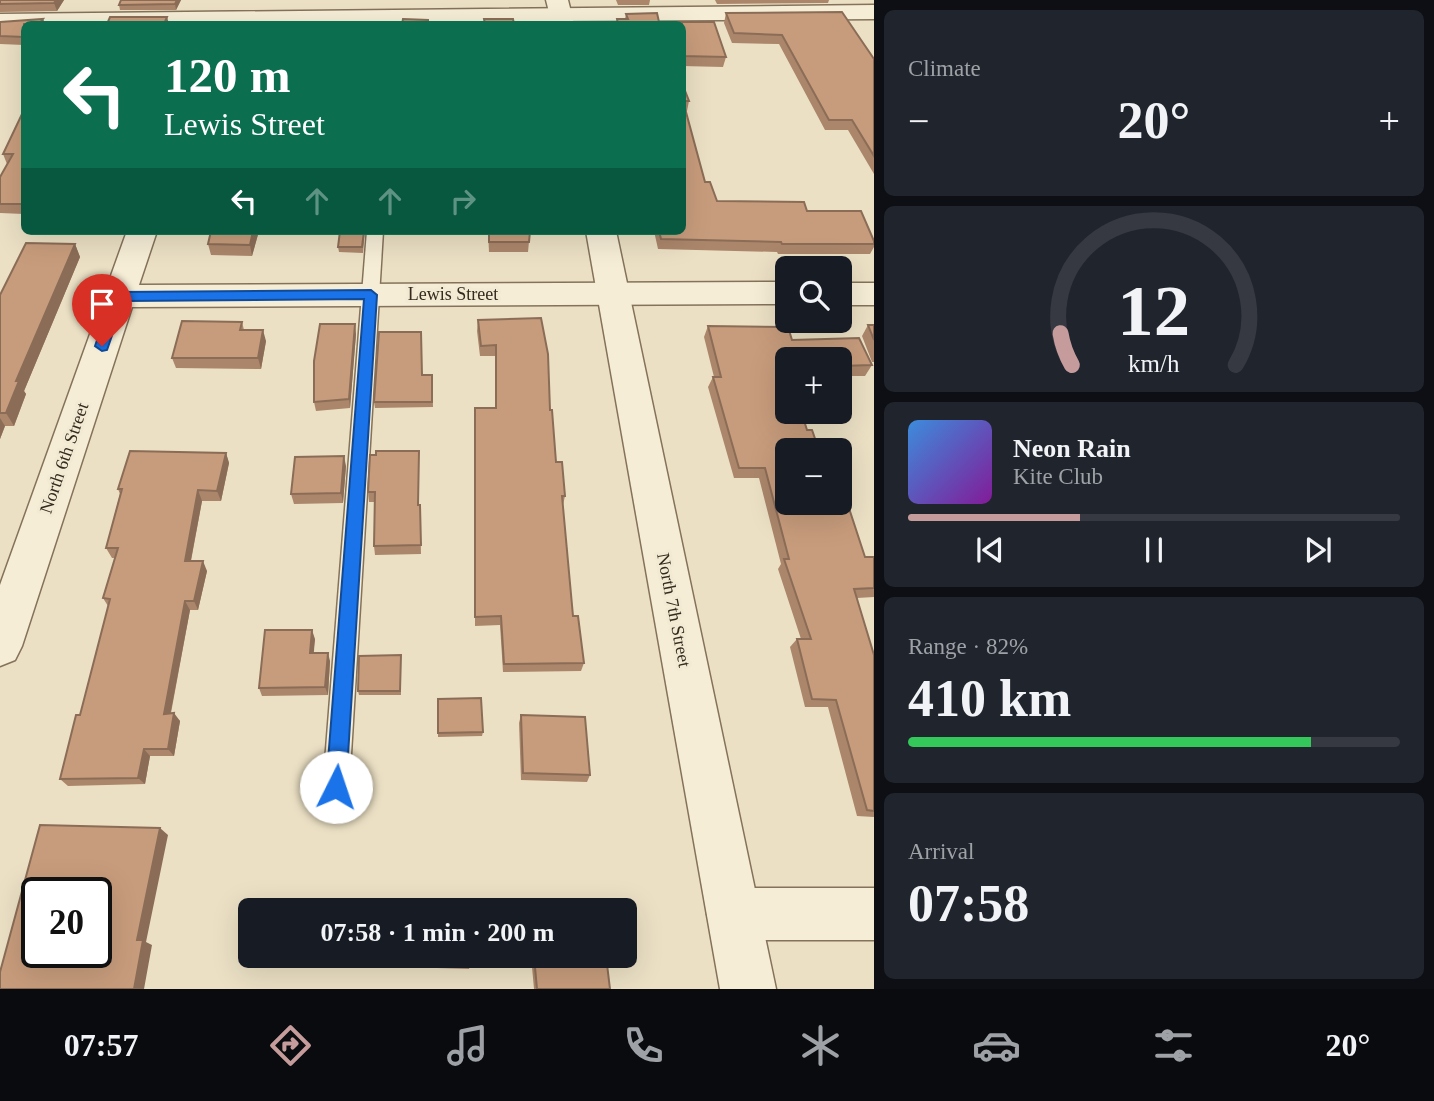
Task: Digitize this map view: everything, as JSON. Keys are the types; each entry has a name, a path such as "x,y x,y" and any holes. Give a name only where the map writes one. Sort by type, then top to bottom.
{"street":[{"path":"388,21 560,13 870,10"},
{"path":"0,21 21,21"},
{"name":"North 6th Street","path":"0,646 141,235"},
{"name":"North 7th Street","path":"602,235 748,989"},
{"name":"Lewis Street","path":"119,296 775,293"},
{"path":"852,294 874,294"},
{"path":"733,914 874,914"}],"lane":[{"path":"336,787 375,235"}],"building":[{"path":"0,0 56,0 54,3 0,4"},
{"path":"121,0 177,0 175,4 119,5"},
{"path":"842,12 874,59 874,156 852,120 829,120 782,35 734,33 726,13"},
{"path":"657,13 659,21 617,21 628,19 626,14"},
{"path":"110,17 167,17 165,21 108,21"},
{"path":"43,19 21,21 21,37 0,36 0,22"},
{"path":"403,19 428,20 428,21"},
{"path":"484,19 513,21 484,21"},
{"path":"686,22 714,22 726,57 686,56"},
{"path":"686,112 705,182 710,182 717,201 804,202 807,211 861,211 874,244 782,244 661,239 660,235 686,235"},
{"path":"21,116 21,204 0,204 0,177 13,154 3,154"},
{"path":"210,235 252,235 250,245 208,244"},
{"path":"340,235 364,235 362,247 338,247"},
{"path":"489,235 530,235 529,242 489,242"},
{"path":"26,243 75,244 16,381 19,381 6,413 0,413 0,295"},
{"path":"541,318 548,354 550,410 556,462 562,462 565,496 562,496 573,616 578,616 584,663 504,664 501,616 475,617 475,408 496,408 496,345 481,346 478,320"},
{"path":"182,321 242,322 240,330 263,330 258,358 172,358"},
{"path":"320,324 355,324 349,399 314,402 314,361"},
{"path":"868,325 874,325 874,340"},
{"path":"708,326 775,327 775,333 790,333 792,340 859,338 872,365 852,366 852,347 775,347 775,424 805,424 807,430 812,430 815,438 775,438 775,506 765,468 739,468 713,377 721,377"},
{"path":"379,332 421,332 422,375 432,375 432,402 374,402"},
{"path":"130,451 226,453 217,491 198,490 185,561 203,561 194,601 185,601 164,714 174,713 168,749 144,749 138,778 60,779 76,715 80,715 110,599 103,598 118,548 106,548 122,489 118,489"},
{"path":"376,451 419,451 418,505 421,545 374,546 375,492 368,492 370,455 376,455"},
{"path":"344,456 341,493 291,494 295,457"},
{"path":"777,515 851,515 865,557 874,557 874,588 854,589 874,655 874,811 867,810 836,700 812,699 797,639 811,639 784,559 789,559"},
{"path":"265,630 312,630 310,653 328,653 325,687 259,688"},
{"path":"401,655 400,691 358,691 359,656"},
{"path":"481,698 483,732 438,733 438,699"},
{"path":"521,715 585,717 590,775 523,773"},
{"path":"40,825 160,828 137,940 143,940 134,989 0,989 0,972 21,895 21,968 112,968 112,877 26,877"},
{"path":"535,968 607,968 610,989 537,989"}],"route":[{"path":"102,346 119,296 371,295 336,787"}]}
